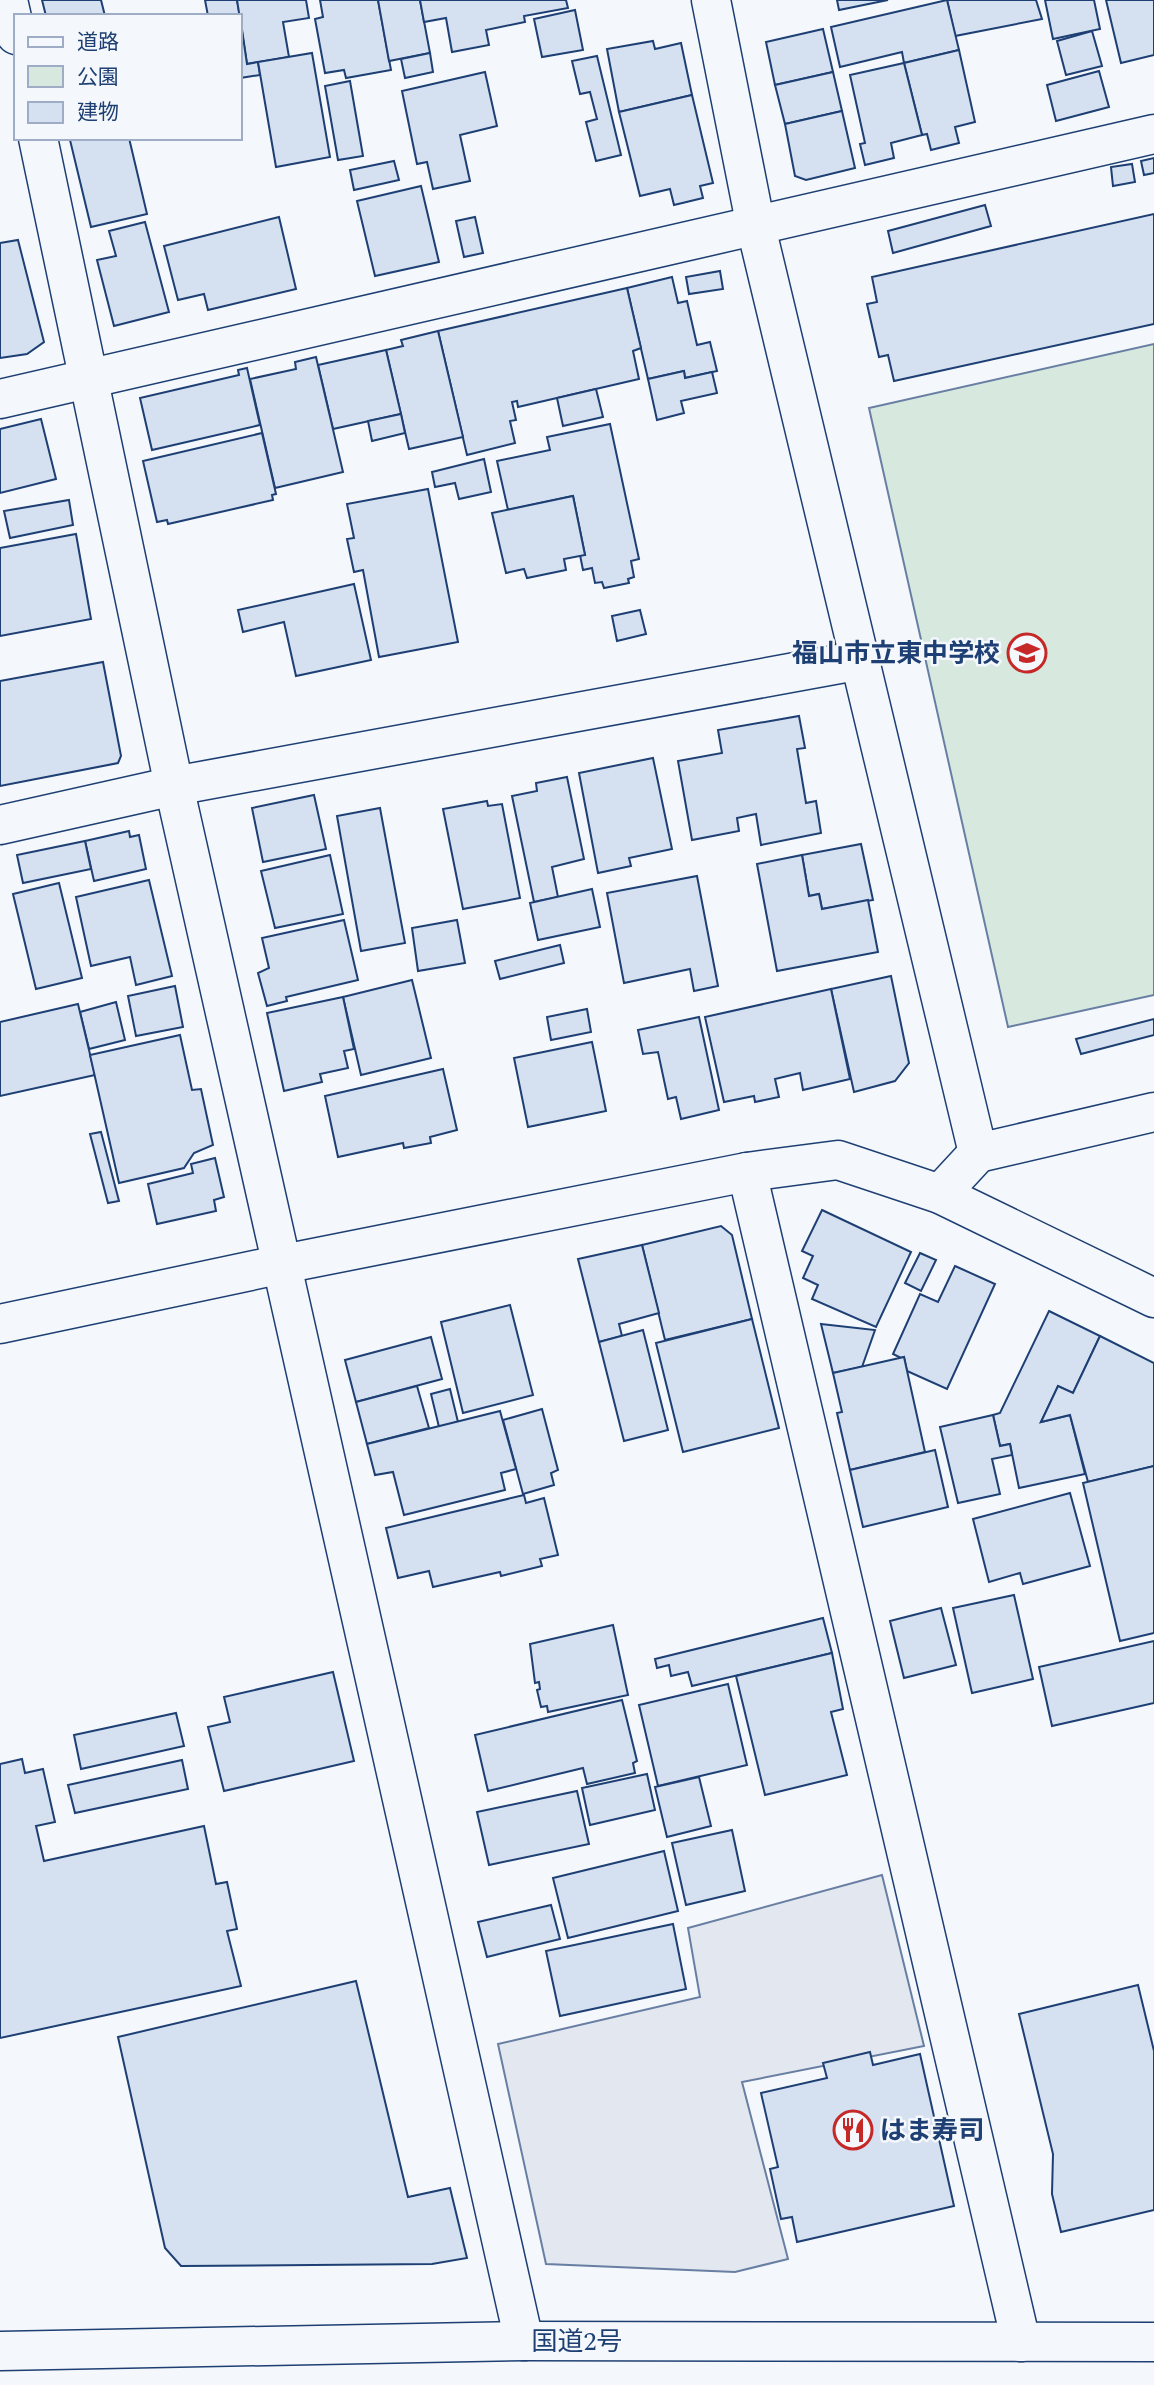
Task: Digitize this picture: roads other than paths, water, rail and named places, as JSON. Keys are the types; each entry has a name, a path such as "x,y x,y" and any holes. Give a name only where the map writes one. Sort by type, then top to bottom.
{"main road":[{"path":"8,0 14,26"},
{"path":"711,0 756,227 978,1153"},
{"path":"0,399 1154,134"},
{"path":"38,140 173,786 524,2341"},
{"path":"0,825 173,786 861,660"},
{"path":"940,1194 978,1153 1154,1112"},
{"path":"0,1324 283,1264 747,1172 838,1160 940,1194 1154,1298"},
{"path":"747,1172 1021,2342"},
{"name":"国道2号","path":"0,2351 524,2341 1154,2342"}],"place":[{"name":"福山市立東中学校","path":"1027,653"},
{"name":"はま寿司","path":"853,2130"}]}
